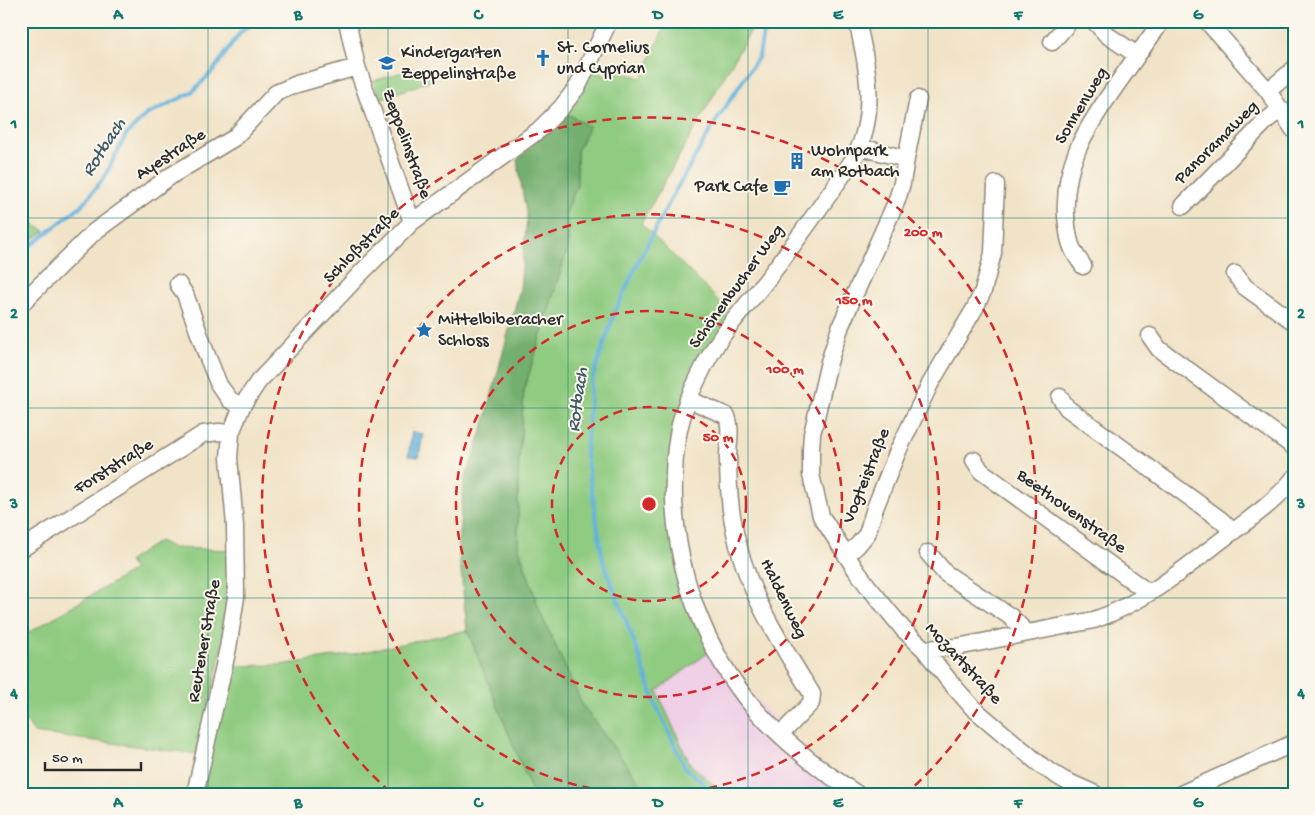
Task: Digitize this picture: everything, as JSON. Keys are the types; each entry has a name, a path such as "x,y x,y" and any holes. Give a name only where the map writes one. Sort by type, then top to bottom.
{"street":[{"name":"Zeppelinstraße","path":"347,21 356,68 412,222"},
{"name":"Schloßstraße","path":"242,406 258,382 412,222 539,130 561,108 578,86 609,21"},
{"name":"Schönenbucher Weg","path":"857,21 863,44 869,90 866,128 861,147 830,194 710,354 688,399 678,434 675,462 675,517 682,566 703,625 714,647 739,688 756,710 795,748 857,794"},
{"path":"1052,42 1070,21"},
{"path":"1094,21 1107,35 1137,55"},
{"name":"Sonnenweg","path":"1083,266 1073,250 1066,222 1066,185 1071,165 1078,145 1091,123 1162,21"},
{"path":"1210,22 1268,91 1294,130"},
{"name":"Ayestraße","path":"21,304 94,232 172,175 234,138 276,93 297,84 356,68"},
{"path":"1268,91 1294,69"},
{"name":"Vogteistraße","path":"918,99 897,200 840,325 812,434 810,464 814,491 821,516 846,556 858,546 867,534 874,508 897,452 930,384 975,308 983,290 993,253 996,184"},
{"name":"Panoramaweg","path":"1182,206 1281,109"},
{"path":"861,147 906,160"},
{"path":"1236,274 1245,287 1294,322"},
{"path":"178,284 185,294 219,385 230,400 242,406"},
{"path":"1150,336 1159,349 1294,447"},
{"path":"1060,397 1067,408 1221,520 1233,532"},
{"name":"Haldenweg","path":"688,399 727,416 730,426 728,478 734,532 740,557 750,584 770,625 812,694 811,703 781,734"},
{"name":"Reutener Straße","path":"195,794 228,648 236,597 237,562 229,458 231,433 242,406"},
{"name":"Forststraße","path":"21,549 203,434 231,433"},
{"name":"Beethovenstraße","path":"974,460 981,471 1148,593"},
{"path":"924,649 956,647 1094,620 1113,613 1148,593 1233,532 1257,514 1294,478"},
{"path":"928,553 945,573 1011,617 1026,633"},
{"name":"Mozartstraße","path":"846,556 903,629 924,649 973,708 1050,772 1095,794"},
{"path":"1181,794 1294,743"}],"shaded area":[{"path":"709,652 849,794 724,794 690,764 657,691"}],"green space":[{"path":"667,21 756,21 641,223 731,313 668,462 709,652 657,691 690,764 724,794 648,794 583,706 540,612 518,545 518,477 524,390 569,244 566,213 577,185 577,151 589,127 565,112 593,70 606,76 616,71 642,78"},
{"path":"409,70 432,70 435,79 380,99 373,81"},
{"path":"565,112 589,127 577,151 577,185 566,213 569,244 524,390 518,477 518,545 540,612 583,706 648,794 533,794 467,630 458,544 464,481 483,428 520,288 527,218 517,160"},
{"path":"21,216 45,231 21,246"},
{"path":"159,541 173,548 230,550 229,602 221,653 197,754 34,733 21,714 21,637 134,570 129,561"},
{"path":"467,630 533,794 200,794 229,666 280,665 354,654"}],"water":[{"path":"412,432 423,434 419,457 408,456"}],"waterway":[{"name":"Rotbach","path":"21,251 37,241 82,205 104,178 126,135 146,115 191,93 213,71 240,33 255,21"},
{"name":"Rotbach","path":"715,794 685,767 655,703 603,561 586,454 591,383 614,314 638,262 673,195 713,126 759,56 765,21"}],"place":[{"name":"St. Cornelius und Cyprian","path":"543,58"},
{"name":"Kindergarten Zeppelinstraße","path":"387,63"},
{"name":"Wohnpark am Rotbach","path":"797,161"},
{"name":"Park Cafe","path":"782,187"},
{"name":"Mittelbiberacher Schloss","path":"424,330"}]}
